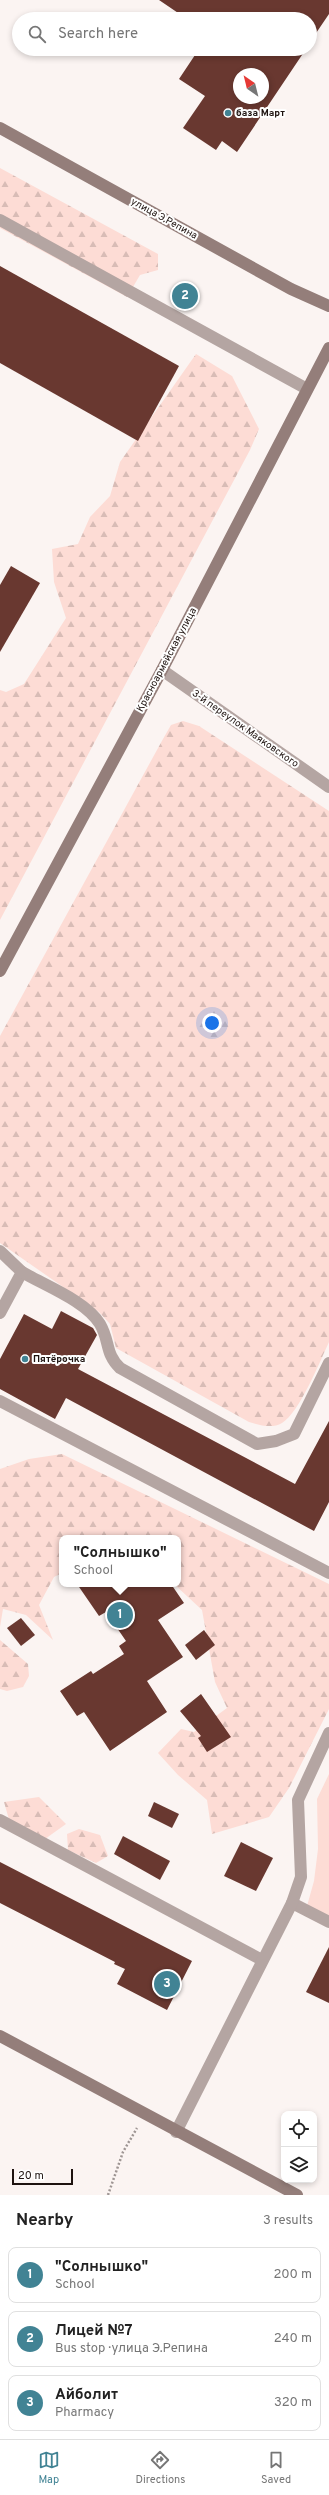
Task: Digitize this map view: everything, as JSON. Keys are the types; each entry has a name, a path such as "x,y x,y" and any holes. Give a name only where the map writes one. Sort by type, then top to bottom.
{"street":[{"name":"улица Э.Репина","path":"0,128 290,289 329,306"},
{"path":"0,220 307,389"},
{"name":"Красноармейская улица","path":"0,971 162,670 329,348"},
{"name":"3-й переулок Маяковского","path":"162,670 329,787"},
{"path":"0,1251 22,1272 91,1311 107,1337 111,1360 120,1368 257,1444 276,1441 294,1434 329,1363"},
{"path":"0,1312 22,1272"},
{"path":"0,1401 329,1573"},
{"path":"176,2132 292,1903 301,1877 298,1800 329,1733"},
{"path":"0,1820 262,1960"},
{"path":"292,1903 329,1922"},
{"path":"0,2036 176,2132 297,2195"}],"path":[{"path":"108,2195 123,2152 145,2115"}],"green space":[{"path":"0,168 158,254 158,270 140,275 127,297 0,228"},
{"path":"196,354 232,376 259,429 250,450 0,920 0,690 6,692 24,684 66,618 54,582 52,549 78,544 90,517 110,496 120,462"},
{"path":"183,721 199,726 329,811 329,1342 309,1386 296,1408 282,1423 274,1426 266,1426 249,1422 116,1348 110,1324 99,1312 0,1243 0,1036 171,725"},
{"path":"62,1454 329,1584 329,1709 289,1788 269,1817 212,1834 207,1800 178,1775 158,1753 181,1729 194,1732 227,1708 215,1682 202,1610 177,1587 181,1587 181,1535 59,1535 59,1574 54,1577 39,1605 53,1640 26,1615 3,1609 0,1627 0,1469 29,1459"},
{"path":"0,1640 28,1664 29,1676 23,1687 7,1691 0,1689"},
{"path":"329,1774 329,1916 307,1906 314,1881 318,1849 317,1799"},
{"path":"39,1797 66,1824 45,1839 10,1823 4,1802"},
{"path":"79,1829 100,1835 108,1856 96,1863 68,1850 67,1834"}],"building":[{"path":"159,0 329,0 329,14 317,32 317,12 177,12"},
{"name":"база Март","path":"194,56 301,56 237,152 222,141 216,150 183,128 205,96 179,79"},
{"path":"0,266 179,366 138,441 0,363"},
{"path":"11,566 40,583 0,652 0,585"},
{"path":"61,1311 93,1328 97,1335 78,1369 295,1484 329,1421 329,1502 314,1531 66,1398 55,1419 0,1389 0,1359 24,1314 52,1329"},
{"path":"79,1587 173,1587 184,1603 158,1620 183,1657 147,1681 167,1712 110,1751 84,1712 77,1716 60,1691 91,1671 93,1674 124,1654 119,1646 126,1641 106,1612 99,1616"},
{"path":"21,1618 35,1635 21,1646 7,1628"},
{"path":"204,1630 215,1645 196,1660 185,1645"},
{"path":"201,1694 231,1737 207,1752 198,1738 201,1736 180,1711"},
{"path":"154,1802 179,1814 172,1828 148,1816"},
{"path":"123,1836 170,1861 160,1880 114,1854"},
{"path":"241,1842 273,1858 256,1891 224,1876"},
{"path":"0,1862 192,1961 167,2010 117,1984 125,1969 114,1964 115,1962 0,1903"},
{"path":"329,1947 329,2003 306,1992"}],"place":[{"name":"база Март","path":"228,113"},
{"name":"Лицей №7","path":"185,296"},
{"name":"Пятёрочка","path":"25,1359"},
{"name":"\"Солнышко\"","path":"120,1615"},
{"name":"Айболит","path":"167,1984"}]}
